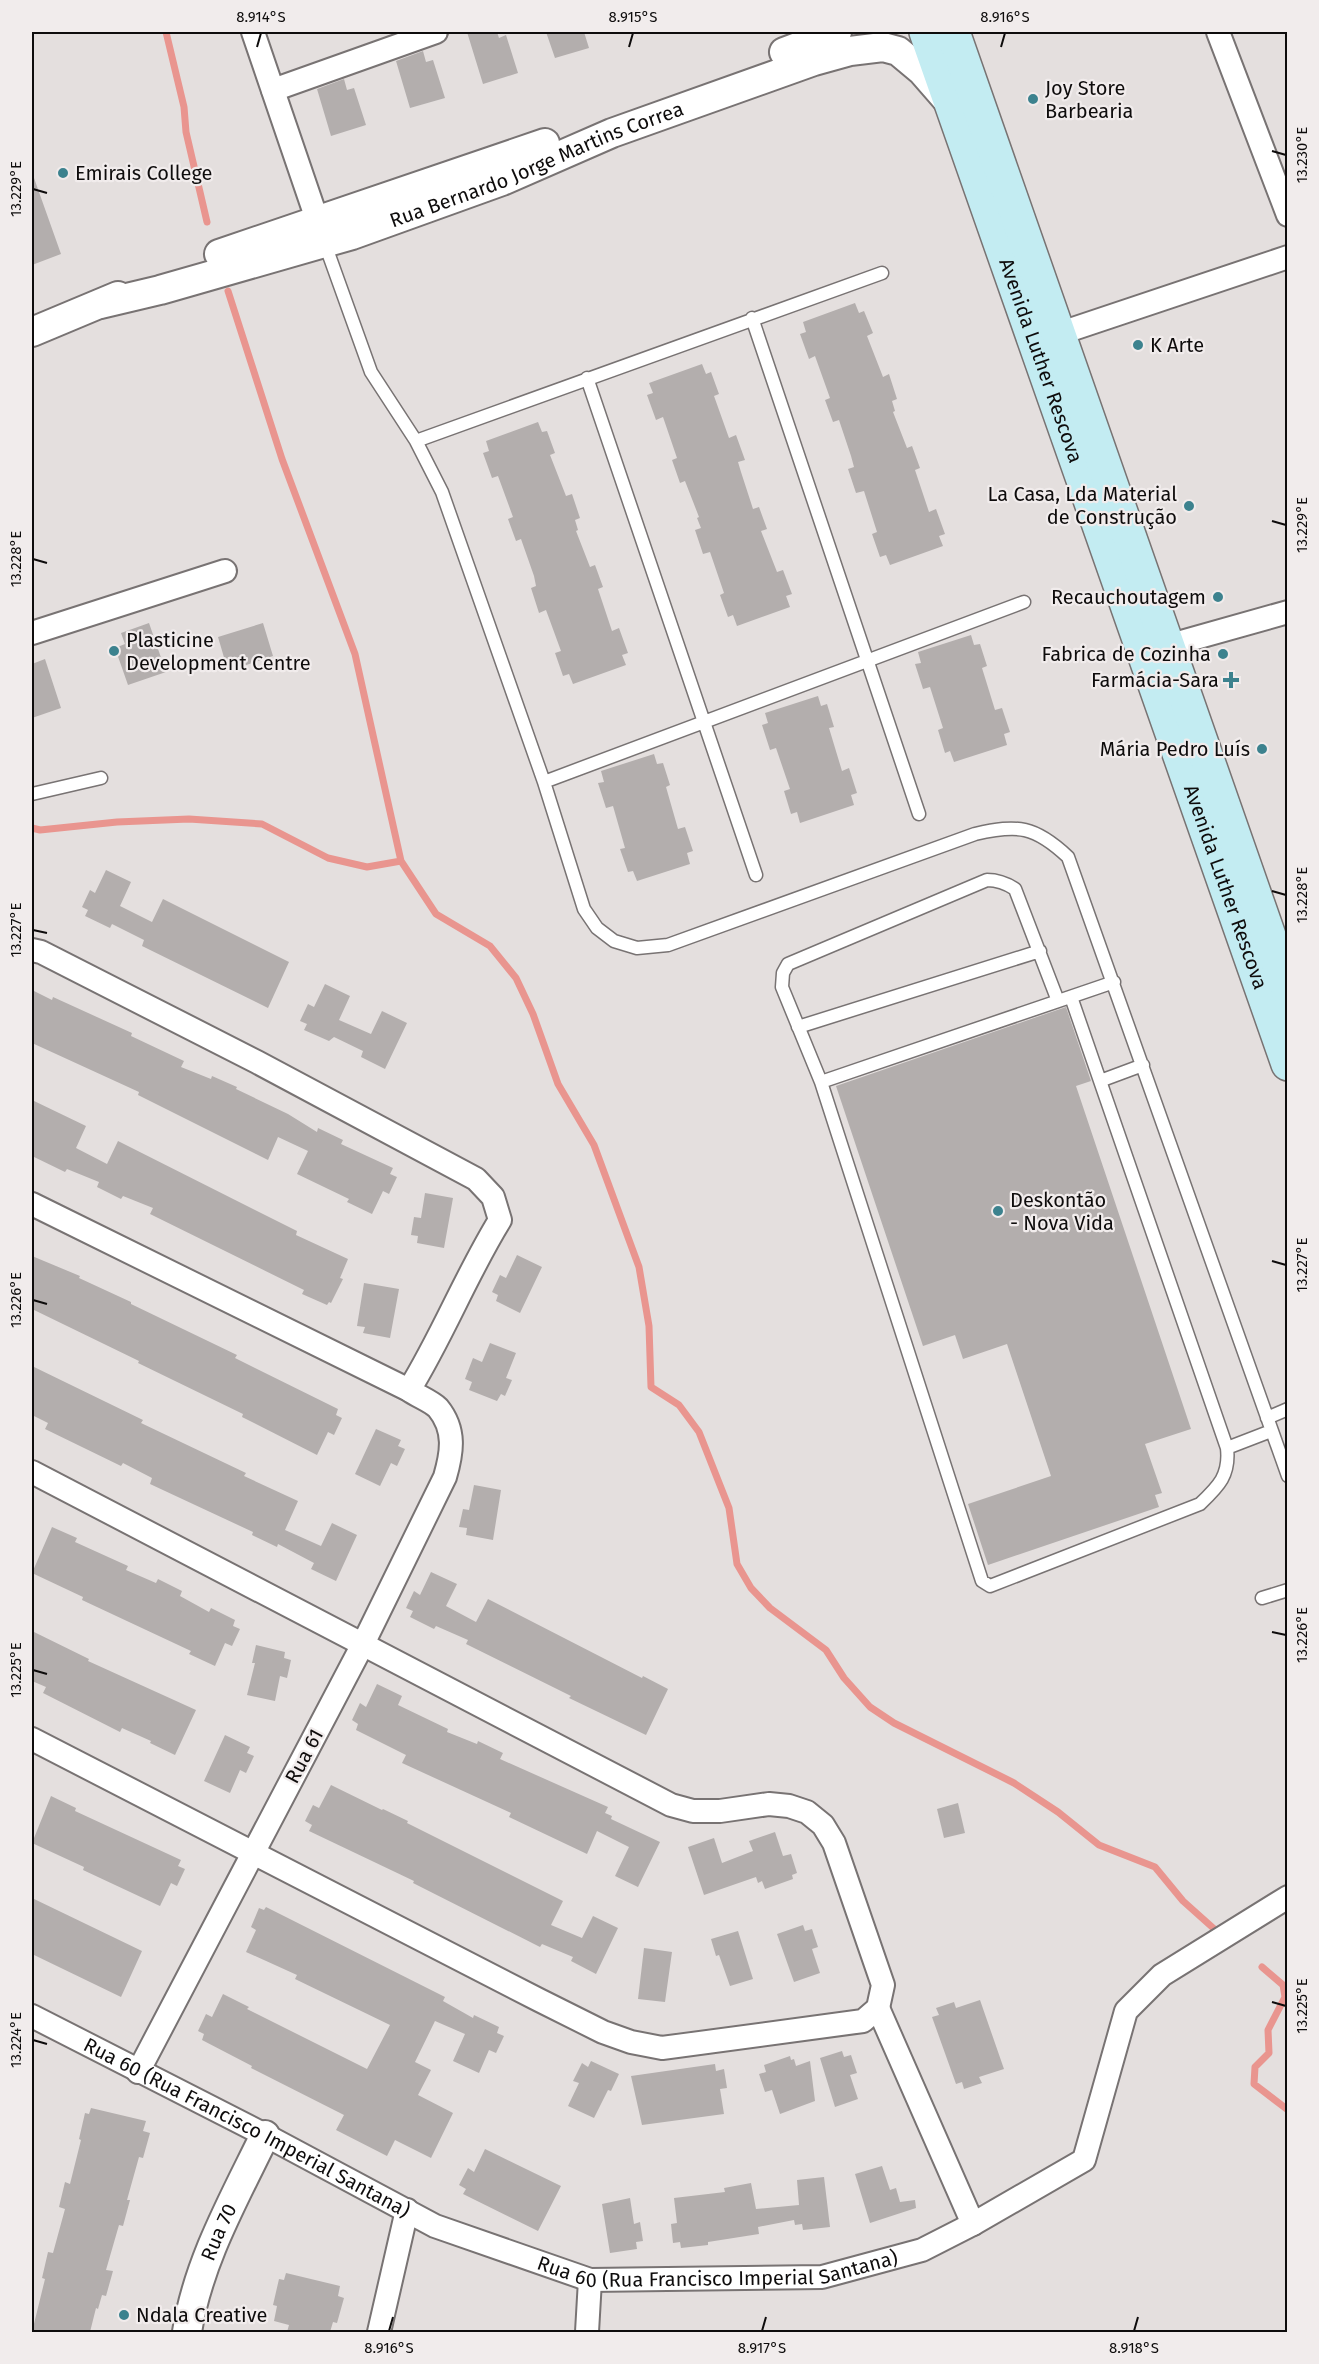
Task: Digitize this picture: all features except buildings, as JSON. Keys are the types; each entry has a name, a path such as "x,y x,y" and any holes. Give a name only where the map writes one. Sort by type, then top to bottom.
{"main road":[{"name":"Avenida Luther Rescova","path":"926,32 1287,1064"},
{"name":"Avenida Luther Rescova","path":"953,32 1167,646 1286,978"}],"street":[{"path":"253,32 321,232"},
{"path":"273,90 436,32"},
{"name":"Rua Bernardo Jorge Martins Correa","path":"321,232 837,32"},
{"path":"1218,32 1287,215"},
{"name":"Rua Bernardo Jorge Martins Correa","path":"32,332 101,304 321,232 502,181 612,133 813,61 850,51 883,47 898,51 922,72 951,105"},
{"path":"1058,334 1287,257"},
{"path":"32,633 225,571"},
{"path":"1167,646 1287,612"},
{"path":"32,950 41,952 257,1062 476,1179 494,1197 500,1220 478,1256 459,1300 409,1390 32,1204"},
{"name":"Rua 61","path":"138,2072 363,1644 445,1477 452,1454 450,1433 437,1408 409,1390"},
{"path":"32,1472 671,1804 693,1811 720,1811 768,1804 789,1806 807,1812 823,1825 834,1843 883,1985 878,2008 973,2224"},
{"path":"32,1739 560,2011 603,2032 632,2042 662,2048 704,2044 863,2021 878,2008"},
{"name":"Rua 60 (Rua Francisco Imperial Santana)","path":"32,2016 265,2135 435,2226 545,2266 590,2280 822,2277 922,2250 973,2224 1084,2160 1126,2011 1162,1975 1287,1897"},
{"name":"Rua 70","path":"187,2332 192,2301 203,2267 265,2135"},
{"path":"379,2332 407,2210"},
{"path":"587,2332 590,2280"}],"lane":[{"path":"321,232 371,372 416,441 442,492 544,782 584,909 597,928 614,941 637,948 668,945 975,834 1001,828 1027,829 1051,840 1068,857 1271,1431 1282,1442 1287,1476"},
{"path":"416,441 882,273"},
{"path":"752,318 919,814"},
{"path":"587,378 756,875"},
{"path":"544,782 1024,602"},
{"path":"32,794 101,778"},
{"path":"1058,1001 1015,889 1007,883 987,880 788,964 783,973 782,987 821,1083 979,1570 986,1585 990,1586 1200,1504 1225,1476 1229,1463 1227,1448 1071,997"},
{"path":"798,1027 1040,951"},
{"path":"821,1083 1114,982"},
{"path":"1100,1081 1143,1065"},
{"path":"1267,1418 1287,1409"},
{"path":"1227,1448 1271,1431"},
{"path":"1262,1598 1287,1590"}],"waterway":[{"path":"166,32 207,222"},
{"path":"228,291 282,459 355,654 401,861 436,914 490,946 516,978 533,1014 558,1084 594,1145 639,1267 649,1326 651,1387 679,1405 699,1432 729,1508 737,1564 751,1588 770,1608 826,1650 844,1678 870,1707 894,1723 1014,1783 1058,1812 1099,1845 1155,1867 1183,1901 1221,1935"},
{"path":"32,828 40,830 117,822 189,819 262,824 328,858 367,867 401,861"},
{"path":"1262,1967 1283,1985 1285,1997 1268,2030 1269,2053 1255,2067 1254,2084 1288,2110"}],"place":[{"name":"Joy Store Barbearia","path":"1033,99"},
{"name":"Emirais College","path":"63,173"},
{"name":"K Arte","path":"1138,345"},
{"name":"La Casa, Lda Material de Construção","path":"1189,506"},
{"name":"Recauchoutagem","path":"1218,597"},
{"name":"Plasticine Development Centre","path":"114,651"},
{"name":"Fabrica de Cozinha","path":"1223,654"},
{"name":"Farmácia-Sara","path":"1231,680"},
{"name":"Mária Pedro Luís","path":"1262,749"},
{"name":"Deskontão - Nova Vida","path":"998,1211"},
{"name":"Ndala Creative","path":"124,2315"}]}
